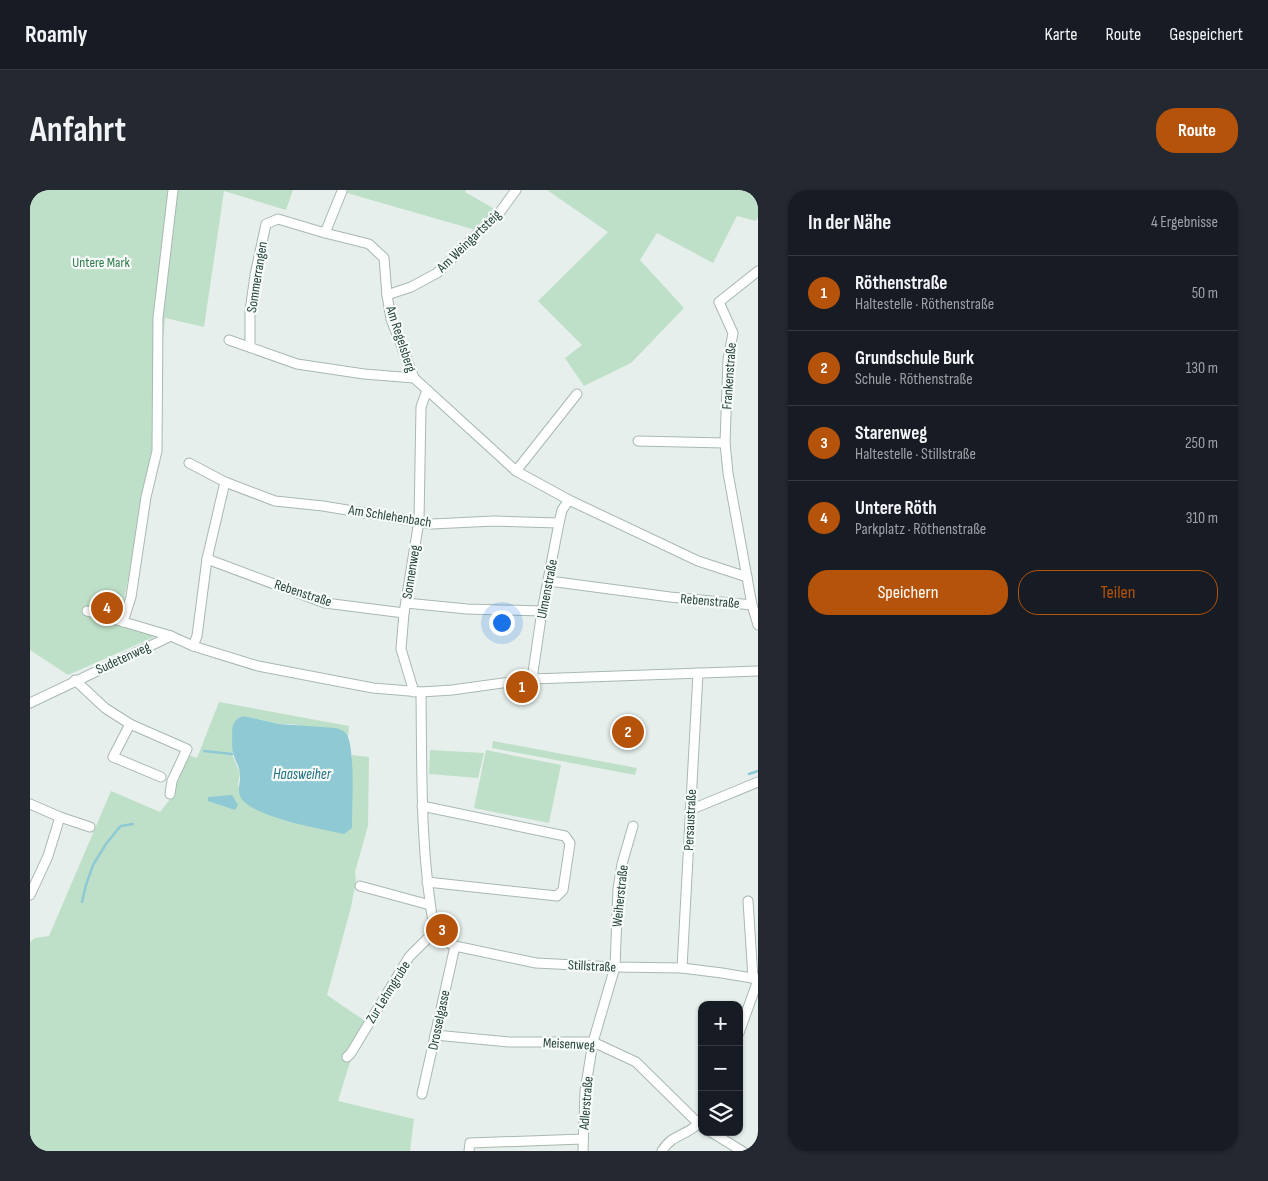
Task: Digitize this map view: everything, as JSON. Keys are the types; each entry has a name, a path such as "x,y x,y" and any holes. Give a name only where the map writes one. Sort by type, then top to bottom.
{"street":[{"path":"123,622 130,597 146,497 157,451 158,318 173,190"},
{"name":"Am Weingartsteig","path":"387,295 411,288 437,273 500,212 516,190"},
{"path":"325,233 342,191"},
{"name":"Sommerrangen","path":"250,347 252,293 266,224 278,219 325,233"},
{"name":"Am Regelsberg","path":"325,233 369,244 384,258 391,319 414,378 516,471 569,500 698,561 747,577"},
{"name":"Frankenstraße","path":"758,271 719,302 733,333 728,360 725,443 728,473 752,605 758,625"},
{"path":"230,340 297,364 364,374 414,378"},
{"name":"Sonnenweg","path":"427,390 421,406 419,522 404,613 402,649 418,692 424,854 435,934"},
{"path":"516,471 577,394"},
{"path":"638,441 725,443"},
{"name":"Am Schlehenbach","path":"190,463 225,482 275,501 323,506 432,524 494,521 559,523"},
{"path":"193,646 197,636 207,559 225,482"},
{"name":"Ulmenstraße","path":"532,680 542,611 559,523 562,510 569,500"},
{"name":"Rebenstraße","path":"207,559 325,603 404,613"},
{"name":"Rebenstraße","path":"549,581 670,597 752,605"},
{"path":"406,603 468,609 542,611"},
{"path":"87,611 171,636 193,646 258,666 373,688 418,692 452,690 532,680 758,671"},
{"name":"Sudetenweg","path":"30,703 171,636"},
{"name":"Persaustraße","path":"682,968 698,673"},
{"name":"Sudetenweg","path":"75,680 105,708 130,724 187,749 172,781 170,794"},
{"path":"130,724 113,757 161,777"},
{"path":"690,810 758,782"},
{"path":"30,804 90,827"},
{"path":"422,806 564,836 570,843 563,890 557,896 427,882"},
{"path":"30,894 48,856 60,817"},
{"name":"Weiherstraße","path":"615,968 618,889 622,864 633,826"},
{"path":"360,886 430,905"},
{"path":"743,1020 756,979 748,901"},
{"name":"Stillstraße","path":"435,934 455,946 536,963 615,968 682,968 756,979"},
{"name":"Zur Lehmgrube","path":"347,1057 409,958 427,938 435,934"},
{"name":"Drosselgasse","path":"422,1094 455,946"},
{"name":"Adlerstraße","path":"583,1151 585,1091 594,1042 615,968"},
{"name":"Meisenweg","path":"435,1035 509,1042 594,1042 636,1062 698,1121"},
{"path":"662,1151 668,1142 692,1130 698,1125"},
{"path":"718,1136 742,1151"},
{"path":"469,1151 470,1143 583,1139"}],"green space":[{"name":"Untere Mark","path":"30,190 293,190 286,210 224,191 204,327 165,318 153,451 121,615 154,637 68,675 30,650"},
{"path":"348,190 466,190 465,192 500,212 479,231 347,193"},
{"path":"547,190 758,190 758,217 756,221 737,216 713,263 657,233 640,260 684,308 631,363 584,386 565,358 582,345 538,301 608,232"},
{"path":"219,702 349,726 348,737 345,732 279,724 244,716 232,754 240,773 238,784 240,796 351,759 352,755 369,757 368,826 355,872 356,881 351,907 327,995 365,1021 338,1101 414,1119 410,1151 30,1151 30,942 35,938 49,936 111,791 160,812 171,798 188,755 197,758"},
{"path":"493,741 637,768 635,775 492,748"},
{"path":"430,750 484,753 478,778 429,774"},
{"path":"486,750 561,765 549,823 474,808"}],"water":[{"name":"Haasweiher","path":"244,716 279,724 336,728 346,733 352,756 352,828 344,834 287,821 257,810 246,803 239,793 240,774 232,744 234,723"},
{"path":"232,795 238,805 235,810 208,801 208,797"}],"waterway":[{"path":"204,751 232,754"},
{"path":"749,774 758,771"},
{"path":"82,902 93,865 106,844 121,826 133,824"}],"place":[{"name":"Untere Röth","path":"107,608"},
{"name":"Röthenstraße","path":"522,687"},
{"name":"Grundschule Burk","path":"628,732"},
{"name":"Starenweg","path":"442,930"}]}
